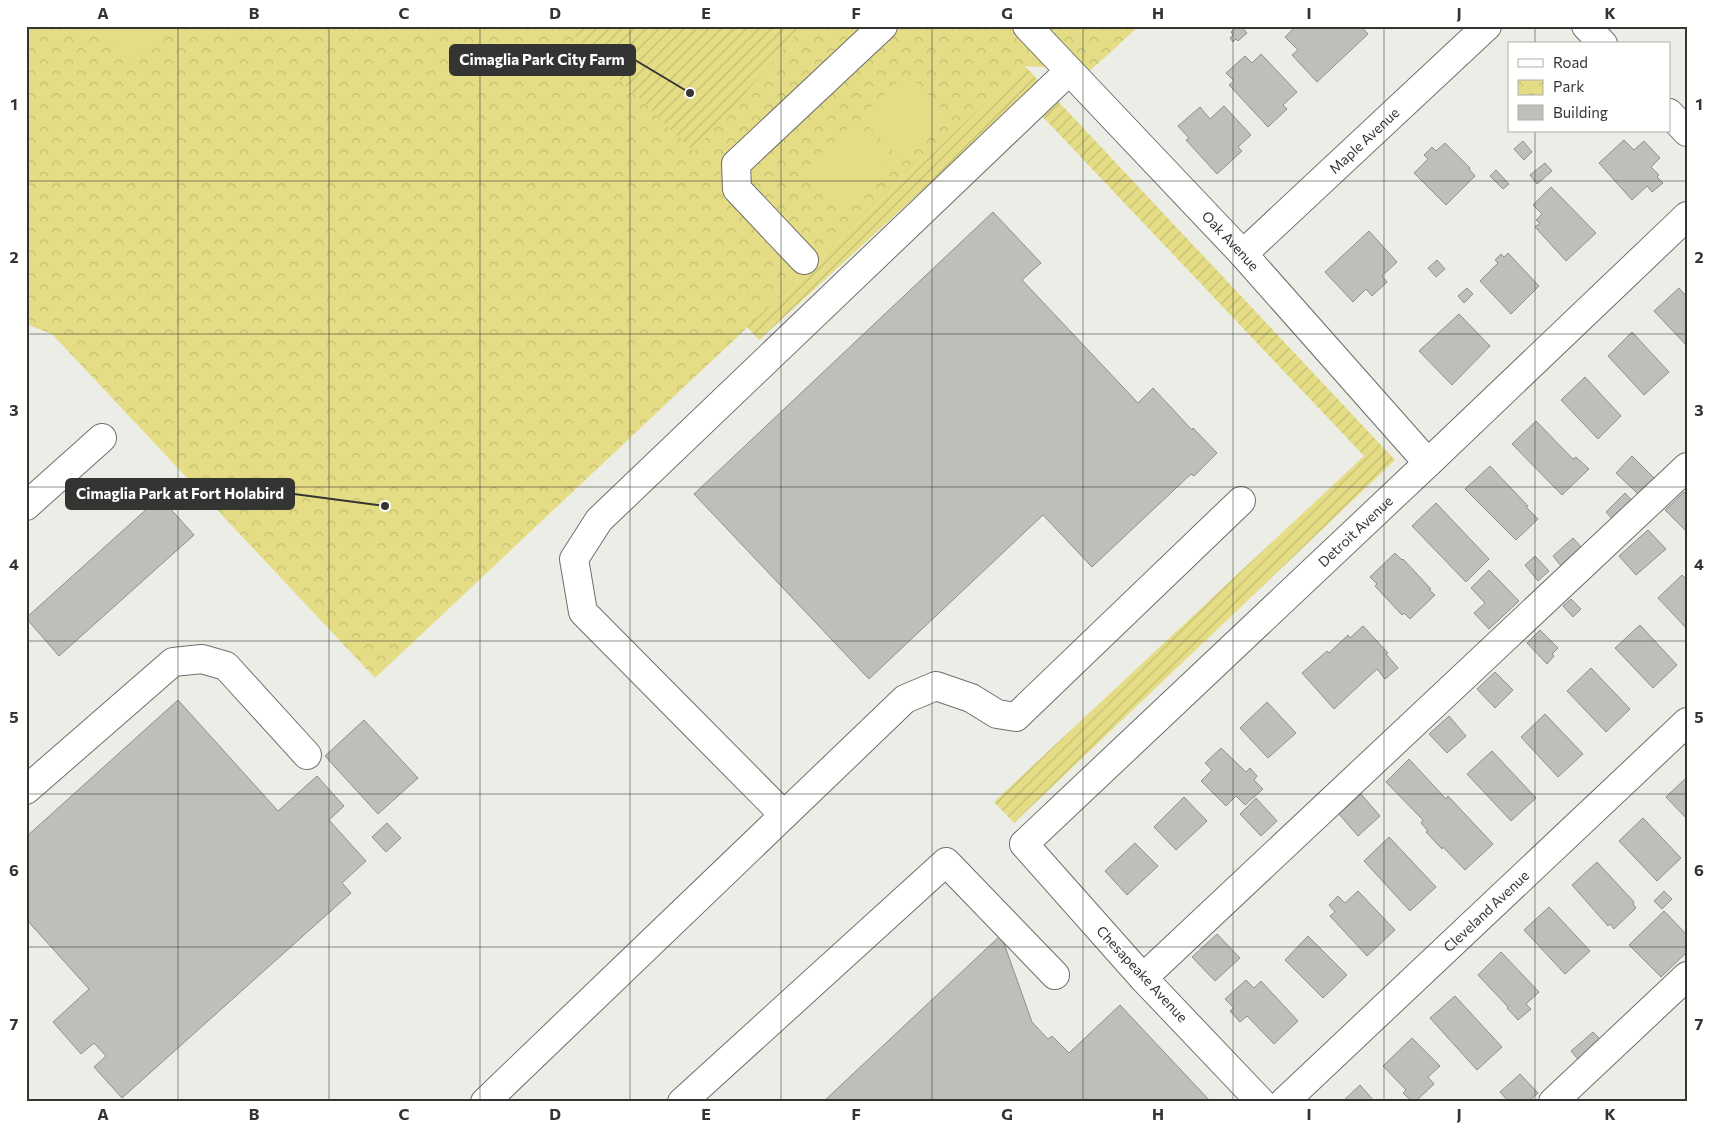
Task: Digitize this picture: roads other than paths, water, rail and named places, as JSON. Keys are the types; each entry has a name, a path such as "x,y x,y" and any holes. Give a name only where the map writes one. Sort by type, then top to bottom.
{"street":[{"path":"804,260 737,189 736,164 883,26"},
{"name":"Oak Avenue","path":"1027,26 1243,254 1428,463"},
{"name":"Maple Avenue","path":"1243,254 1487,26"},
{"path":"1586,26 1600,42"},
{"path":"784,815 583,612 574,559 599,520 1069,71"},
{"path":"1670,114 1687,132"},
{"name":"Detroit Avenue","path":"1024,844 1687,216"},
{"path":"26,506 102,438"},
{"path":"1144,978 1687,467"},
{"path":"484,1102 905,699 936,686 971,698 997,714 1016,716 1241,501"},
{"path":"26,790 173,662 202,659 226,666 307,755"},
{"name":"Cleveland Avenue","path":"1284,1102 1687,722"},
{"name":"Chesapeake Avenue","path":"1024,844 1144,978 1261,1102"},
{"path":"682,1102 946,862 1055,975"},
{"path":"1553,1102 1687,976"}],"place":[{"name":"Cimaglia Park City Farm","path":"690,93"},
{"name":"Cimaglia Park at Fort Holabird","path":"385,506"}]}
